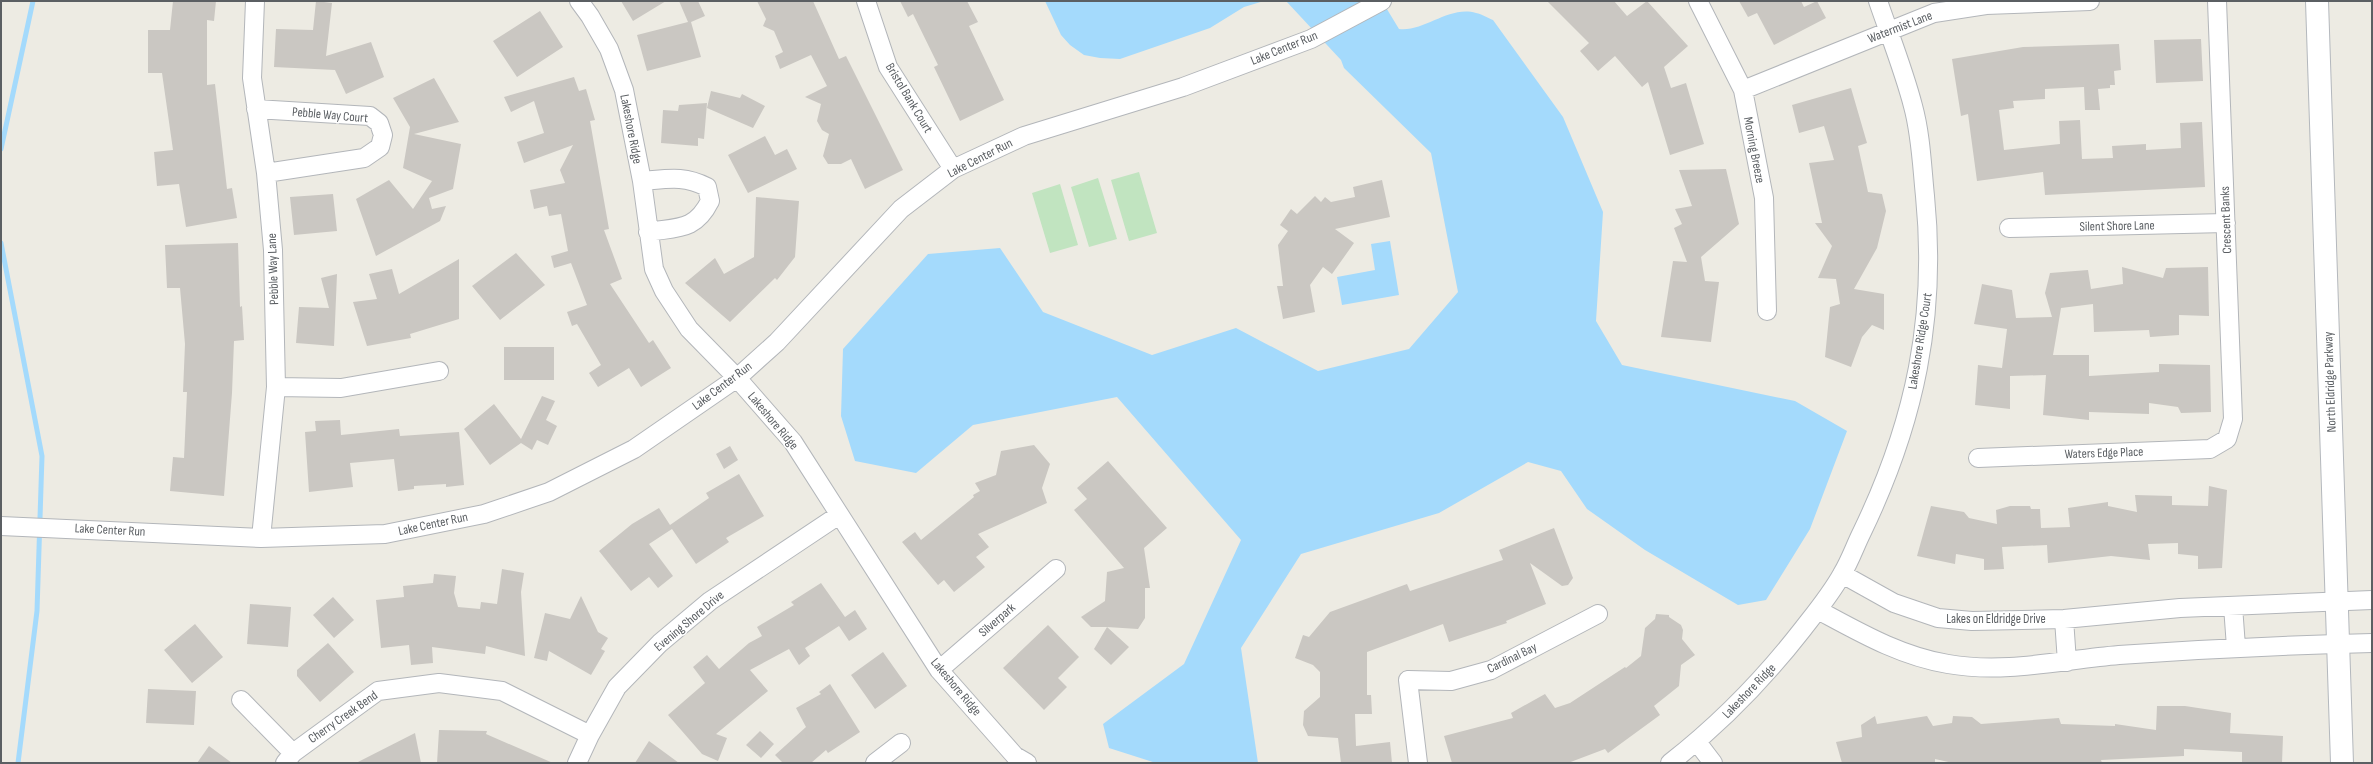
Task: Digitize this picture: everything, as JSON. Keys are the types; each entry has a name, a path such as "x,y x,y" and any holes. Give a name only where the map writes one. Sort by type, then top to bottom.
{"main road":[{"name":"North Eldridge Parkway","path":"2317,1 2342,763"}],"street":[{"name":"Pebble Way Lane","path":"255,1 252,78 266,173 273,250 276,387 261,538"},
{"name":"Lakeshore Ridge","path":"579,1 590,16 609,50 624,90 642,182 654,269 664,291 689,329 737,378 793,442 939,670 1015,756 1026,763"},
{"name":"Bristol Bank Court","path":"866,1 888,66 952,169"},
{"name":"Lake Center Run","path":"1,526 261,538 385,534 484,514 549,492 634,448 737,378 777,342 901,209 952,169 1024,136 1183,87 1311,39 1382,1"},
{"name":"Morning Breeze","path":"1698,1 1743,90 1764,198 1767,311"},
{"name":"Lakeshore Ridge Court","path":"1818,610 1842,574 1882,491 1903,431 1915,381 1928,307 1930,243 1914,108 1878,1"},
{"name":"Watermist Lane","path":"1743,90 1934,14 1986,5 2090,1"},
{"name":"Crescent Banks","path":"2218,1 2233,419 2227,439"},
{"name":"Pebble Way Court","path":"256,109 370,116 379,123 383,136 380,147 364,158 266,173"},
{"path":"642,182 681,178 693,180 707,187 710,201 702,216 689,225 648,232"},
{"name":"Silent Shore Lane","path":"2009,228 2226,223"},
{"path":"276,387 342,388 439,371"},
{"name":"Waters Edge Place","path":"1978,458 2210,449 2227,439"},
{"name":"Evening Shore Drive","path":"577,763 590,735 618,687 660,644 710,601 839,515"},
{"name":"Silverpark","path":"939,670 1056,569"},
{"name":"Lakes on Eldridge Drive","path":"1842,574 1894,603 1938,618 1972,621 2064,619 2233,606 2372,600"},
{"path":"2233,606 2236,647"},
{"name":"Lakeshore Ridge","path":"1670,763 1697,742 1737,705 1775,664 1818,610"},
{"path":"1818,610 1866,636 1909,655 1948,664 1993,669 2117,656 2236,647 2372,643"},
{"name":"Cardinal Bay","path":"1418,763 1408,680 1451,681 1491,670 1598,614"},
{"name":"Lakes on Eldridge Drive","path":"2064,619 2068,662"},
{"name":"Cherry Creek Bend","path":"289,758 378,691 439,683 502,692 590,735"},
{"path":"241,700 289,758"},
{"path":"1697,742 1713,763"},
{"path":"875,763 901,744"}],"green space":[{"path":"1139,172 1157,233 1129,241 1111,180"},
{"path":"1098,178 1117,239 1089,247 1071,187"},
{"path":"1060,184 1078,245 1050,253 1032,193"}],"water":[{"path":"1045,1 1264,1 1244,7 1210,28 1120,59 1100,58 1084,55 1070,45 1061,35"},
{"path":"1286,1 1382,1 1399,29 1418,27 1447,15 1466,12 1483,15 1493,20 1563,117 1603,212 1596,321 1622,365 1795,401 1847,431 1810,529 1766,600 1738,605 1645,550 1587,509 1561,471 1528,462 1439,513 1301,554 1241,648 1258,763 1156,763 1109,748 1103,724 1184,664 1241,540 1117,397 973,425 916,473 855,461 841,416 843,349 928,254 1000,248 1043,312 1152,355 1236,328 1318,371 1409,349 1458,292 1431,153 1344,68 1341,60"},
{"path":"1390,241 1399,295 1342,305 1337,277 1375,270 1371,244"}],"building":[{"path":"173,1 216,1 214,21 207,20 207,85 215,84 227,189 232,188 237,218 186,227 179,184 157,186 154,152 173,150 162,73 148,73 148,30 170,30"},
{"path":"316,1 332,3 326,56 371,42 384,77 346,94 335,70 274,67 276,29 313,30"},
{"path":"621,1 666,1 633,21"},
{"path":"679,1 698,1 705,16 691,22 701,57 647,71 637,35 688,22"},
{"path":"757,1 813,1 839,59 846,56 903,170 865,189 851,159 841,164 828,164 823,156 829,134 822,130 817,121 821,104 805,97 827,86 811,55 780,69 775,56 783,52 774,31 763,26 766,19"},
{"path":"900,1 967,1 978,22 969,26 1004,100 960,121 934,67 938,65 913,14 908,17"},
{"path":"1547,1 1614,1 1627,16 1647,1 1688,46 1664,67 1671,88 1686,83 1704,144 1670,155 1648,82 1642,87 1615,56 1598,71 1580,51 1589,43"},
{"path":"1739,1 1801,1 1804,7 1817,1 1826,18 1774,45 1757,13 1748,17"},
{"path":"540,11 563,47 517,77 493,41"},
{"path":"2201,39 2203,81 2156,83 2154,40"},
{"path":"2119,44 2121,70 2114,71 2115,85 2110,85 2110,88 2098,89 2100,110 2085,110 2084,87 2045,89 2045,99 2013,101 2014,108 1999,110 2004,150 2060,144 2059,121 2080,120 2082,159 2113,158 2112,146 2146,144 2146,150 2181,148 2180,123 2202,122 2205,187 2045,195 2043,172 1977,181 1968,114 1961,116 1952,59 2023,47"},
{"path":"574,77 579,91 586,89 595,120 590,121 609,229 604,230 622,279 610,284 649,343 653,340 671,368 641,387 629,368 598,387 589,373 601,365 577,324 572,326 567,312 587,305 571,263 554,268 551,256 568,251 561,214 549,216 547,206 534,209 530,190 565,183 560,170 573,145 524,163 517,142 544,133 534,101 511,112 504,97"},
{"path":"434,78 459,122 414,134 461,144 453,189 429,198 432,209 446,206 440,221 376,256 356,199 389,180 413,209 432,181 403,168 410,127 393,98"},
{"path":"1851,88 1867,143 1858,146 1868,192 1882,194 1886,211 1877,248 1854,289 1884,294 1884,330 1872,325 1862,337 1851,367 1825,357 1830,307 1840,304 1836,279 1818,278 1832,246 1815,223 1822,223 1809,163 1834,160 1824,126 1799,133 1792,105"},
{"path":"711,91 740,98 742,94 765,106 753,128 707,108"},
{"path":"707,103 704,139 698,138 698,146 661,143 663,110 678,111 679,105"},
{"path":"765,136 775,155 787,149 797,169 748,193 728,155"},
{"path":"1726,169 1739,224 1701,257 1705,281 1719,282 1711,342 1661,337 1673,261 1687,262 1674,228 1682,224 1675,209 1692,206 1679,170"},
{"path":"1382,180 1390,217 1335,229 1354,243 1332,274 1323,267 1310,285 1315,312 1283,319 1277,286 1283,286 1278,245 1288,231 1280,225 1291,209 1297,214 1315,196 1321,202 1325,197 1331,202 1355,197 1353,187"},
{"path":"333,194 337,231 294,235 290,197"},
{"path":"756,197 799,201 795,257 777,280 775,278 730,322 685,283 715,258 724,274 754,257"},
{"path":"238,243 240,307 242,306 244,340 234,341 232,393 224,496 170,491 173,457 184,458 187,392 183,392 185,344 180,288 167,288 165,245"},
{"path":"516,253 545,285 500,320 472,286"},
{"path":"459,259 459,319 410,334 411,338 367,346 353,302 377,299 369,274 392,269 399,294"},
{"path":"2122,267 2163,278 2166,268 2208,267 2209,316 2179,315 2179,335 2150,337 2149,330 2094,332 2093,304 2061,308 2053,355 2089,355 2089,376 2159,372 2159,364 2210,365 2211,412 2181,413 2178,407 2149,403 2149,414 2089,412 2089,420 2043,415 2046,375 2010,376 2010,409 1975,405 1978,365 2002,368 2007,329 1974,324 1982,284 2012,290 2016,318 2052,317 2045,293 2050,273 2088,270 2091,289 2123,284"},
{"path":"337,274 334,346 296,343 299,307 329,308 321,278"},
{"path":"504,347 554,347 554,380 504,380"},
{"path":"542,396 555,401 546,420 557,426 548,445 537,440 532,450 521,443 490,465 464,429 494,404 521,439"},
{"path":"340,420 341,435 399,429 400,436 459,432 464,485 446,487 446,484 414,486 414,489 398,491 394,459 350,463 353,487 309,492 305,432 316,431 315,421"},
{"path":"1034,445 1050,464 1042,488 1047,503 978,534 989,547 976,557 985,567 954,592 944,580 938,585 902,542 915,532 921,540 974,497 973,495 980,491 975,483 996,475 1001,451"},
{"path":"730,446 738,460 724,469 716,454"},
{"path":"1108,461 1167,528 1144,548 1150,588 1145,588 1145,618 1138,629 1091,627 1081,617 1105,601 1107,572 1124,568 1074,510 1087,499 1077,488"},
{"path":"739,474 764,516 726,538 729,542 696,564 672,529 649,544 673,576 658,588 649,577 631,591 599,551 632,524 659,508 670,525 709,498 706,493"},
{"path":"2209,486 2227,490 2222,568 2198,569 2198,556 2178,554 2178,543 2148,544 2150,560 2111,556 2048,563 2047,545 2002,547 2004,569 1984,570 1984,559 1956,554 1955,564 1917,556 1931,506 1964,512 1969,518 1997,524 1996,510 2010,506 2030,506 2031,509 2040,509 2041,528 2070,527 2068,508 2108,502 2108,506 2137,512 2135,495 2172,496 2172,505 2208,506"},
{"path":"1554,528 1573,578 1568,585 1562,586 1530,563 1546,604 1506,621 1507,623 1449,642 1443,624 1367,652 1367,695 1371,695 1372,714 1355,714 1356,746 1390,742 1392,763 1341,763 1338,738 1308,736 1303,725 1304,711 1320,697 1320,672 1313,665 1295,658 1303,635 1309,637 1330,612 1407,584 1410,591 1503,560 1499,550"},
{"path":"502,569 524,573 521,592 525,656 486,646 485,654 432,647 433,663 411,665 409,645 381,648 376,600 404,597 403,586 433,583 434,574 456,576 454,593 458,607 480,609 481,602 497,604"},
{"path":"821,583 845,617 855,610 867,629 849,641 839,626 805,648 810,656 799,665 789,649 750,670 768,691 716,734 727,738 718,761 702,754 668,715 705,683 693,667 707,655 719,669 749,643 762,636 757,627 794,605 791,602"},
{"path":"581,596 598,632 608,638 601,649 605,651 591,675 549,651 547,661 534,658 545,613 570,619"},
{"path":"333,597 354,620 334,638 313,615"},
{"path":"250,604 291,607 288,647 247,644"},
{"path":"1656,614 1669,615 1669,617 1681,625 1683,630 1682,639 1695,655 1681,665 1679,686 1654,706 1660,715 1608,753 1605,749 1568,763 1452,763 1444,736 1513,718 1511,713 1545,694 1555,708 1570,703 1625,667 1626,668 1641,656 1645,628 1655,619"},
{"path":"195,624 223,657 192,683 164,650"},
{"path":"1048,625 1079,657 1058,678 1067,687 1044,710 1003,668"},
{"path":"1107,627 1129,647 1111,665 1094,649"},
{"path":"328,643 354,672 320,702 297,676 297,670"},
{"path":"883,652 907,686 875,709 851,675"},
{"path":"830,684 860,732 828,753 826,750 811,763 783,763 775,755 806,727 796,708 821,694 819,692"},
{"path":"148,689 196,691 194,725 146,723"},
{"path":"2157,706 2185,706 2231,713 2230,733 2283,736 2282,763 2242,762 2242,752 2184,749 2184,756 2101,760 2102,763 1953,763 1935,759 1935,763 1842,763 1836,742 1862,737 1861,725 1875,716 1877,724 1927,716 1933,726 1952,723 1953,716 1972,717 1981,724 2059,718 2061,724 2115,726 2115,724 2156,730"},
{"path":"439,730 487,731 486,734 553,763 437,763"},
{"path":"760,731 774,744 761,758 746,745"},
{"path":"415,733 421,763 356,763"},
{"path":"649,741 679,763 635,763"},
{"path":"209,746 232,763 197,763"}],"waterway":[{"path":"1,149 33,1"},
{"path":"1,243 42,456 37,611 18,763"}]}
